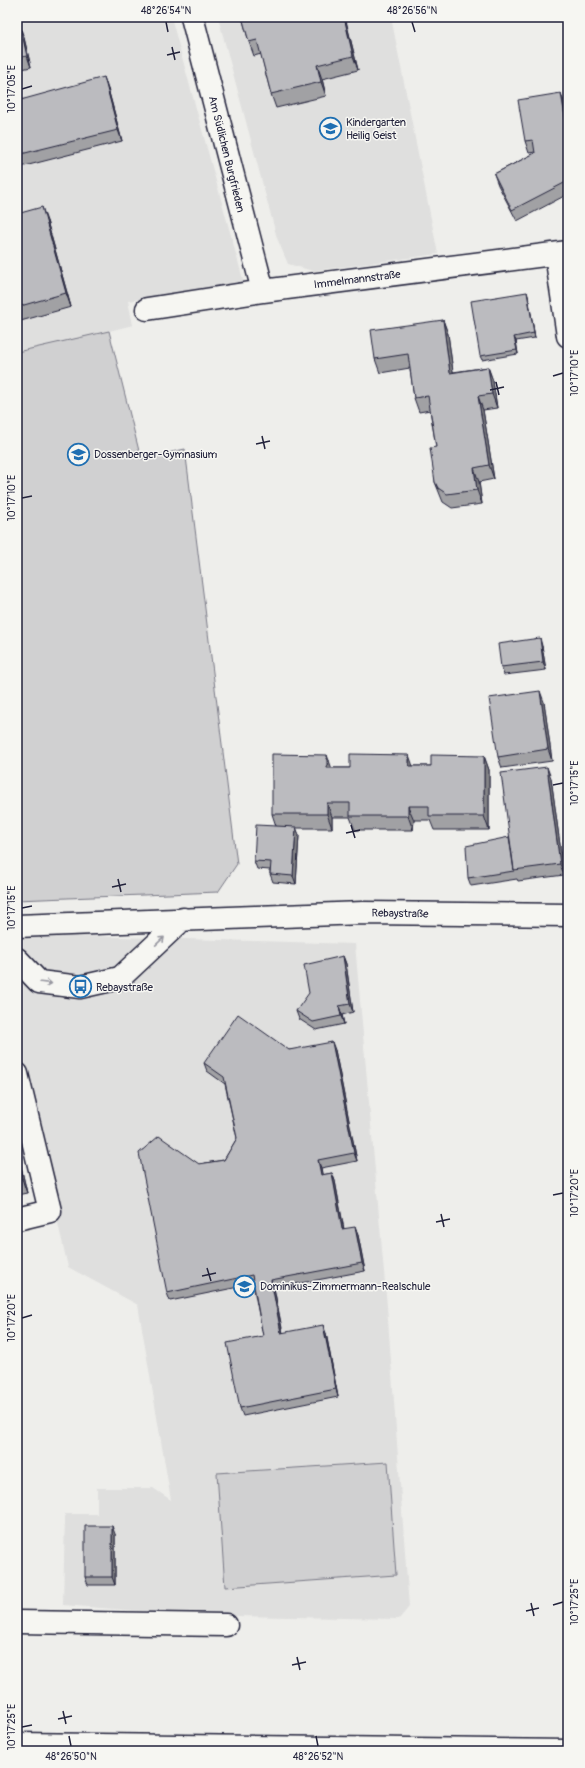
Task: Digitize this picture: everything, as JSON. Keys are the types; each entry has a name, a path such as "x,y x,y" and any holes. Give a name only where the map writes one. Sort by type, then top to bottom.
{"street":[{"name":"Am Südlichen Burgfrieden","path":"192,17 263,291"},
{"name":"Immelmannstraße","path":"147,309 263,291 562,253"},
{"path":"562,253 568,336"},
{"name":"Rebaystraße","path":"17,926 363,913 568,915"},
{"path":"17,959 39,982 80,987 120,978 183,919"},
{"path":"17,1074 50,1211 17,1218"},
{"path":"17,1622 226,1625"},
{"path":"17,1744 568,1751"}],"shaded area":[{"name":"Dossenberger-Gymnasium","path":"17,17 171,17 244,283 128,301 133,325 109,331 141,459 185,449 237,864 218,892 17,900"},
{"name":"Kindergarten Heilig Geist","path":"218,17 391,17 438,254 313,271 288,264 277,238"},
{"name":"Dossenberger-Gymnasium","path":"109,331 141,459 185,449 237,864 218,892 17,900 17,352"},
{"name":"Dominikus-Zimmermann-Realschule","path":"17,934 355,944 387,1306 409,1607 399,1619 188,1615 63,1605 65,1514 97,1514 97,1488 153,1488 171,1500 138,1305 68,1267 17,1044"},
{"path":"388,1462 396,1575 225,1587 217,1473"}],"building":[{"path":"242,17 344,17 353,56 317,65 321,82 271,94 257,40 249,42"},
{"path":"20,26 27,56 17,58 17,27"},
{"path":"104,77 118,130 17,155 17,101"},
{"path":"561,93 568,135 568,181 512,210 494,174 535,153 533,140 525,141 518,100"},
{"path":"42,207 66,293 17,307 17,214"},
{"path":"527,292 534,333 514,337 517,350 480,356 471,301"},
{"path":"443,320 450,373 488,367 492,394 478,396 489,465 474,468 477,490 447,494 438,488 435,482 430,448 436,447 428,396 414,398 408,354 375,359 371,330"},
{"path":"540,638 543,662 501,667 498,644"},
{"path":"540,691 548,749 498,757 489,698"},
{"path":"272,754 327,755 327,768 350,768 350,754 409,755 409,766 431,766 431,755 484,756 484,816 429,816 429,806 408,806 408,816 350,816 350,803 327,803 327,814 272,814"},
{"path":"547,767 560,864 514,870 501,773"},
{"path":"256,825 296,827 293,876 270,874 271,862 254,861"},
{"path":"509,837 514,871 468,878 466,846"},
{"path":"343,956 350,1004 339,1006 341,1016 313,1022 296,1011 309,993 304,965"},
{"path":"238,1014 289,1050 332,1042 354,1153 318,1160 321,1175 332,1173 342,1229 355,1227 362,1263 271,1280 281,1333 323,1325 336,1389 240,1408 227,1343 263,1336 252,1275 167,1293 139,1153 159,1136 199,1164 224,1160 237,1138 224,1077 204,1063"},
{"path":"17,1157 22,1179 17,1180"},
{"path":"85,1526 112,1526 112,1577 85,1577"}],"place":[{"name":"Kindergarten Heilig Geist","path":"330,128"},
{"name":"Dossenberger-Gymnasium","path":"79,454"},
{"name":"Rebaystraße","path":"80,987"},
{"name":"Dominikus-Zimmermann-Realschule","path":"244,1286"}]}
